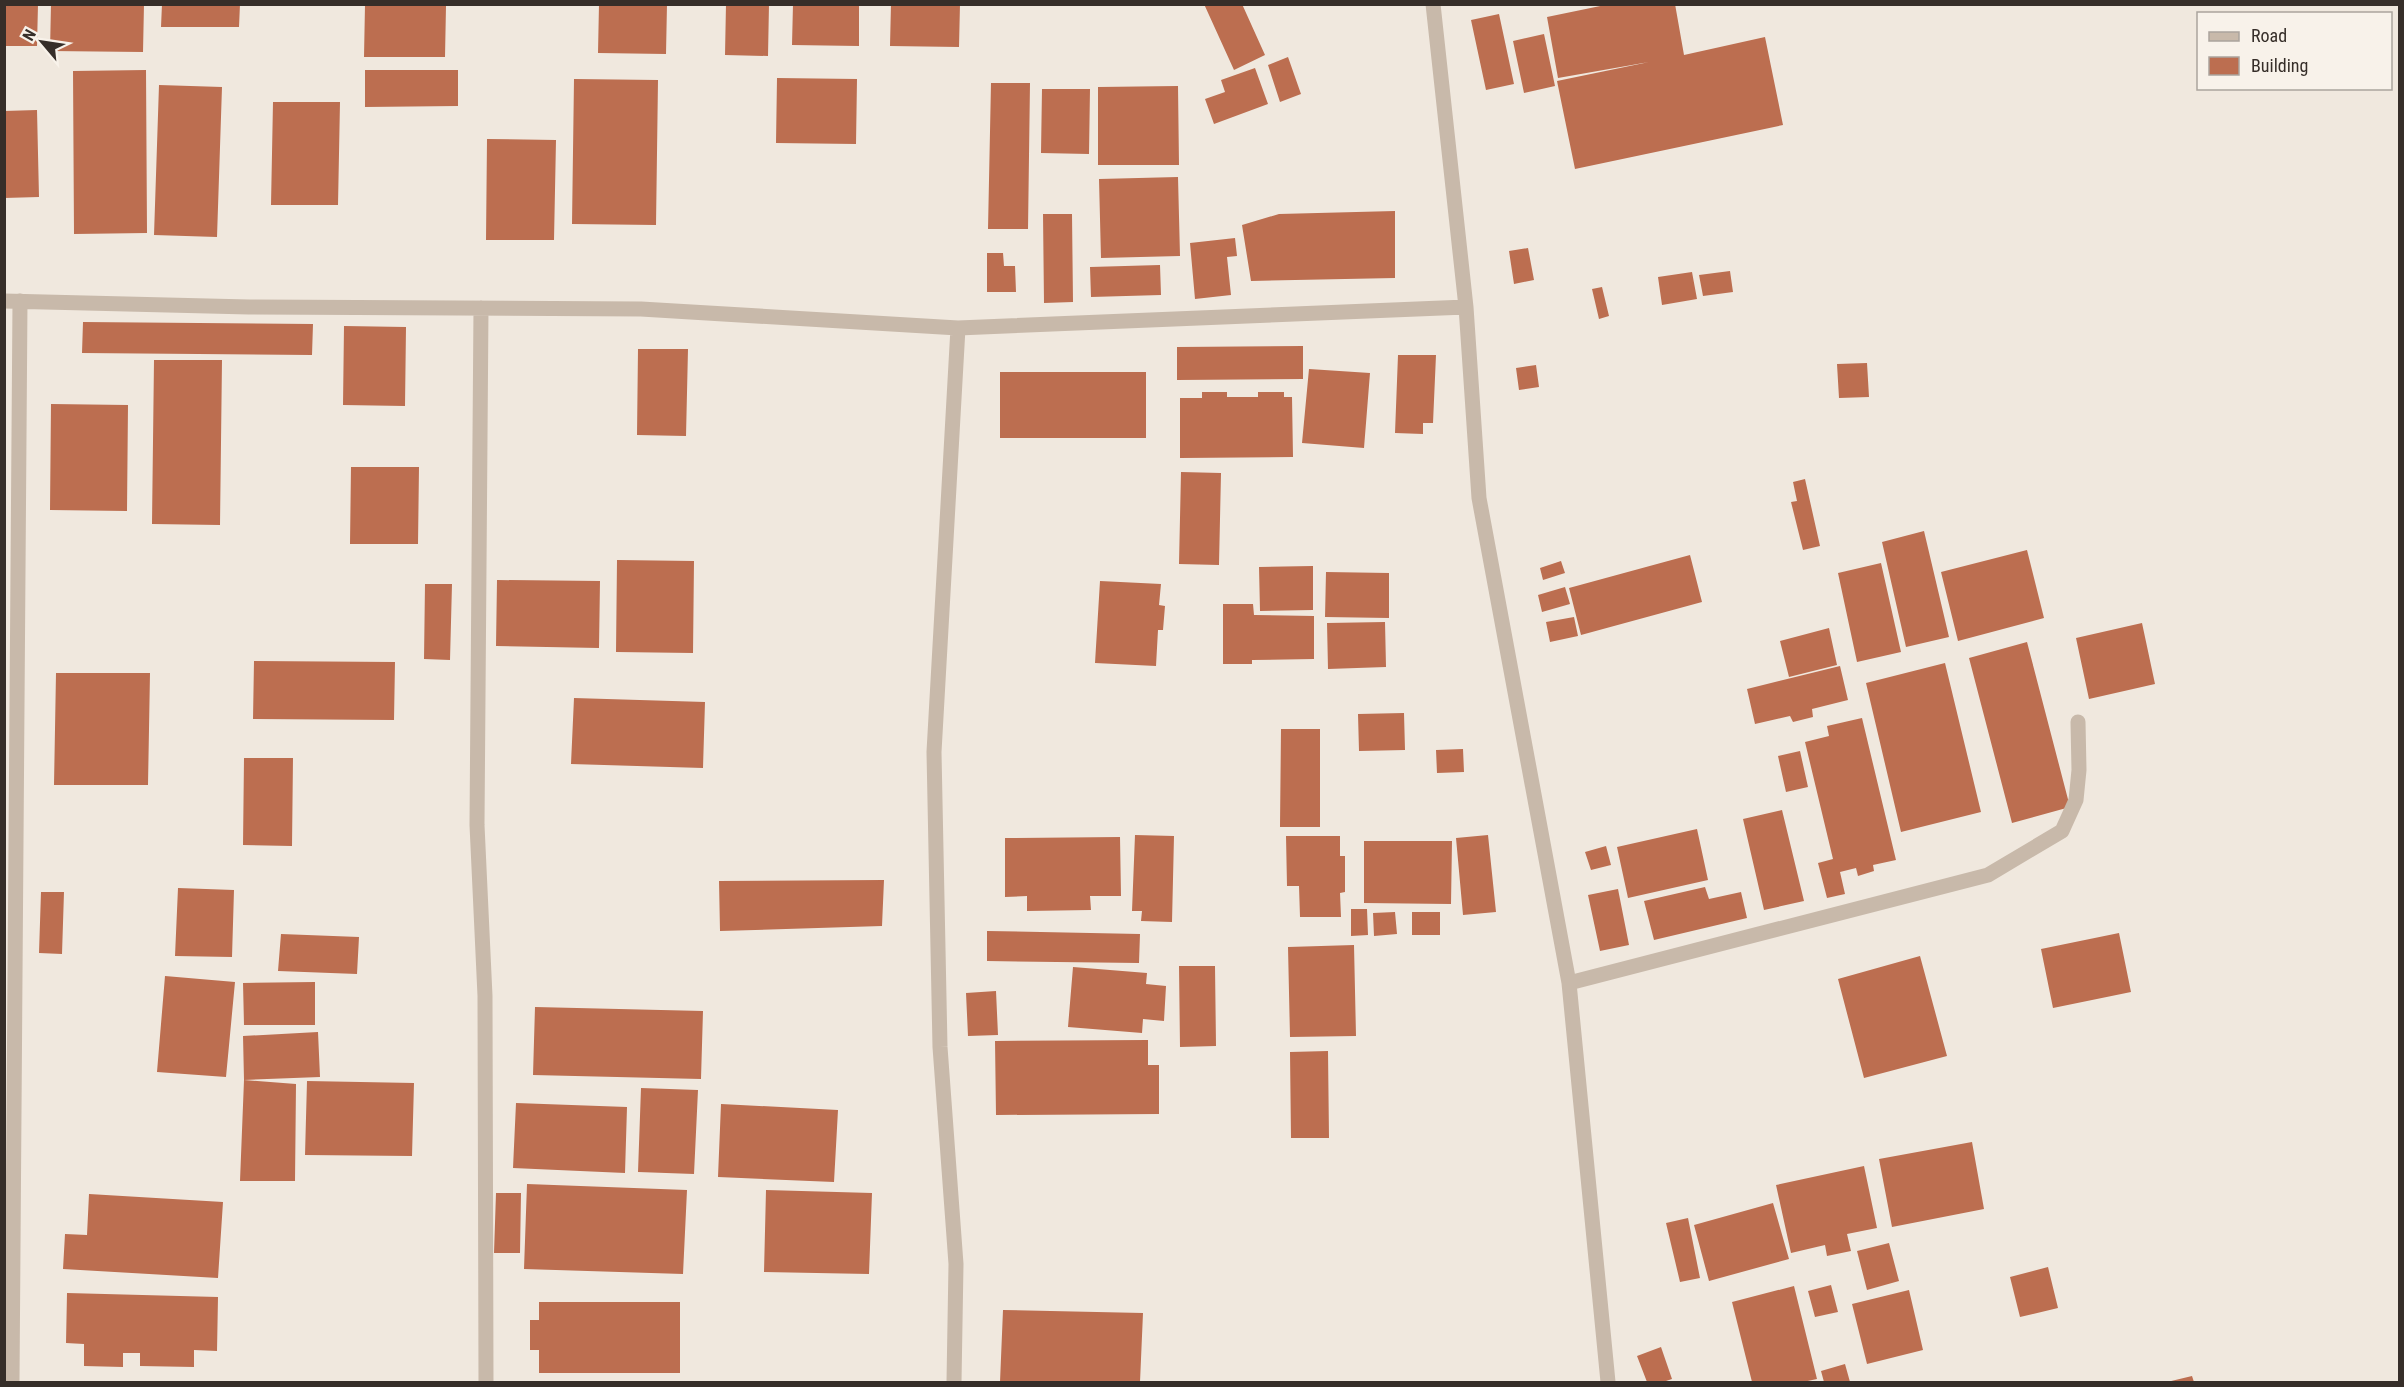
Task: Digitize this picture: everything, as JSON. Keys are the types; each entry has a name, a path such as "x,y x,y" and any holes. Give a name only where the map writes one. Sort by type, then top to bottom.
{"street":[{"path":"1433,4 1466,307 1479,498 1569,983 1608,1383"},
{"path":"12,1383 12,301 249,307 641,309 958,328 1466,307"},
{"path":"481,308 477,825 485,996 486,1383"},
{"path":"954,1383 956,1264 940,1047 934,752 958,328"},
{"path":"1569,983 1988,875 2062,831 2076,800 2079,770 2078,722"}],"building":[{"path":"4,4 38,4 37,46 4,46"},
{"path":"51,4 144,4 143,52 50,51"},
{"path":"162,4 240,4 239,27 161,27"},
{"path":"599,4 667,4 666,54 598,53"},
{"path":"726,4 769,4 768,56 725,55"},
{"path":"793,4 859,4 859,46 792,45"},
{"path":"891,4 960,4 959,47 890,46"},
{"path":"1204,4 1242,4 1265,55 1234,70"},
{"path":"1610,4 1675,4 1684,55 1765,37 1783,125 1575,169 1557,81 1649,62 1558,78 1547,17"},
{"path":"365,5 446,6 445,57 364,57"},
{"path":"1499,14 1514,84 1486,90 1471,20"},
{"path":"1544,34 1555,86 1524,93 1513,41"},
{"path":"1288,57 1301,94 1280,102 1268,65"},
{"path":"1255,68 1268,104 1214,124 1205,99 1225,92 1221,80"},
{"path":"146,70 147,233 74,234 73,71"},
{"path":"365,70 458,70 458,106 365,107"},
{"path":"777,78 857,79 856,144 776,143"},
{"path":"574,79 658,80 656,225 572,224"},
{"path":"991,83 1030,83 1028,229 988,229"},
{"path":"159,85 222,87 217,237 154,235"},
{"path":"1178,86 1179,165 1098,165 1098,87"},
{"path":"1042,89 1090,89 1089,154 1041,153"},
{"path":"273,102 340,102 338,205 271,205"},
{"path":"37,110 39,197 4,198 4,111"},
{"path":"487,139 556,140 554,240 486,240"},
{"path":"1178,177 1180,256 1101,258 1099,179"},
{"path":"1395,211 1395,278 1251,281 1242,225 1279,214"},
{"path":"1043,214 1072,214 1073,302 1044,303"},
{"path":"1235,238 1237,256 1227,257 1231,295 1195,299 1190,243"},
{"path":"1528,248 1534,280 1514,284 1509,251"},
{"path":"987,253 1003,253 1004,266 1015,266 1016,292 987,292"},
{"path":"1160,265 1161,295 1091,297 1090,267"},
{"path":"1730,271 1733,292 1703,296 1699,275"},
{"path":"1692,272 1697,299 1662,305 1658,277"},
{"path":"1602,287 1609,316 1599,319 1592,289"},
{"path":"83,322 313,324 312,355 82,353"},
{"path":"344,326 406,327 405,406 343,405"},
{"path":"1303,346 1303,379 1177,380 1177,347"},
{"path":"638,349 688,349 686,436 637,435"},
{"path":"1398,355 1436,355 1433,423 1423,423 1423,434 1395,433"},
{"path":"154,360 222,360 220,525 152,524"},
{"path":"1867,363 1869,397 1839,398 1837,364"},
{"path":"1536,365 1539,387 1519,390 1516,368"},
{"path":"1309,369 1370,373 1364,448 1302,443"},
{"path":"1000,372 1146,372 1146,438 1000,438"},
{"path":"1202,392 1227,392 1227,397 1258,397 1258,392 1284,392 1284,397 1292,397 1293,457 1180,458 1180,398 1202,398"},
{"path":"51,404 128,405 127,511 50,510"},
{"path":"351,467 419,467 418,544 350,544"},
{"path":"1181,472 1221,473 1219,565 1179,564"},
{"path":"1805,479 1820,546 1803,550 1791,502 1797,501 1793,482"},
{"path":"1924,531 1949,637 1906,647 1882,542"},
{"path":"2027,550 2044,618 1958,641 1941,572"},
{"path":"1690,555 1702,602 1581,635 1569,588"},
{"path":"617,560 694,561 693,653 616,652"},
{"path":"1561,561 1565,573 1543,580 1540,568"},
{"path":"1881,563 1901,652 1857,662 1838,573"},
{"path":"1313,566 1313,610 1260,611 1259,567"},
{"path":"1326,572 1389,573 1389,618 1325,617"},
{"path":"497,580 600,581 599,648 496,646"},
{"path":"1100,581 1161,584 1159,605 1165,606 1163,630 1158,630 1156,666 1095,663"},
{"path":"425,584 452,584 450,660 424,659"},
{"path":"1565,587 1570,604 1542,612 1538,595"},
{"path":"1223,604 1253,604 1254,615 1314,616 1314,659 1252,660 1252,664 1223,664"},
{"path":"1574,617 1578,636 1550,642 1546,622"},
{"path":"1385,622 1386,667 1328,669 1327,623"},
{"path":"2142,623 2155,684 2089,699 2076,638"},
{"path":"1829,628 1837,665 1789,677 1780,641"},
{"path":"2027,642 2070,807 2012,823 1969,658"},
{"path":"254,661 395,662 394,720 253,719"},
{"path":"1945,663 1981,812 1901,832 1866,683"},
{"path":"1840,666 1848,700 1812,709 1813,717 1793,722 1790,716 1755,724 1747,689"},
{"path":"56,673 150,673 148,785 54,785"},
{"path":"574,698 705,702 703,768 571,764"},
{"path":"1404,713 1405,750 1359,751 1358,714"},
{"path":"1862,718 1896,860 1873,865 1874,871 1858,876 1856,868 1840,872 1845,894 1827,898 1818,863 1833,859 1805,742 1829,736 1827,726"},
{"path":"1281,729 1320,729 1320,827 1280,827"},
{"path":"1463,749 1464,772 1437,773 1436,750"},
{"path":"1800,751 1808,787 1786,792 1778,756"},
{"path":"244,758 293,758 292,846 243,845"},
{"path":"1782,810 1804,901 1764,910 1743,819"},
{"path":"1697,829 1708,880 1628,898 1617,847"},
{"path":"1135,835 1174,836 1172,922 1141,921 1142,911 1132,911"},
{"path":"1488,835 1496,912 1463,915 1456,838"},
{"path":"1286,836 1340,836 1340,856 1345,856 1345,892 1340,893 1341,917 1300,917 1299,886 1287,886"},
{"path":"1120,837 1121,896 1090,896 1091,910 1027,911 1027,896 1005,897 1005,838"},
{"path":"1364,841 1452,841 1451,904 1364,903"},
{"path":"1606,846 1611,865 1591,870 1585,852"},
{"path":"884,880 882,926 720,931 719,881"},
{"path":"1705,887 1709,899 1741,892 1747,918 1654,940 1644,901"},
{"path":"178,888 234,890 232,957 175,956"},
{"path":"1618,889 1629,945 1600,951 1588,895"},
{"path":"41,892 64,892 62,954 39,953"},
{"path":"1351,909 1367,909 1368,935 1351,936"},
{"path":"1395,912 1397,934 1374,936 1373,913"},
{"path":"1412,912 1440,912 1440,935 1412,935"},
{"path":"987,931 1140,934 1139,963 987,961"},
{"path":"2119,933 2131,992 2053,1008 2041,949"},
{"path":"281,934 359,937 357,974 278,971"},
{"path":"1354,945 1356,1036 1290,1037 1288,947"},
{"path":"1920,956 1947,1056 1864,1078 1838,979"},
{"path":"1179,966 1215,966 1216,1046 1180,1047"},
{"path":"1073,967 1147,973 1146,984 1166,986 1164,1021 1143,1019 1142,1033 1068,1027"},
{"path":"165,976 235,982 226,1077 157,1072"},
{"path":"315,982 315,1025 244,1025 243,983"},
{"path":"996,991 998,1035 968,1036 966,993"},
{"path":"535,1007 703,1011 701,1079 533,1075"},
{"path":"318,1032 320,1077 244,1080 243,1036"},
{"path":"1148,1040 1148,1065 1159,1065 1159,1114 996,1115 995,1041"},
{"path":"1328,1051 1329,1138 1291,1138 1290,1052"},
{"path":"244,1080 296,1084 295,1181 240,1181"},
{"path":"307,1081 414,1083 412,1156 305,1155"},
{"path":"641,1088 698,1090 694,1174 638,1172"},
{"path":"516,1103 627,1107 625,1173 513,1168"},
{"path":"721,1104 838,1110 834,1182 718,1177"},
{"path":"1972,1142 1984,1209 1892,1227 1879,1159"},
{"path":"1864,1166 1877,1228 1847,1234 1851,1251 1827,1256 1825,1245 1791,1253 1776,1185"},
{"path":"527,1184 687,1190 683,1274 524,1269"},
{"path":"766,1190 872,1193 869,1274 764,1272"},
{"path":"496,1193 521,1193 520,1253 494,1253"},
{"path":"89,1194 223,1202 218,1278 63,1269 65,1234 87,1235"},
{"path":"1773,1203 1789,1259 1709,1281 1694,1225"},
{"path":"1688,1218 1700,1278 1680,1282 1666,1223"},
{"path":"1889,1243 1899,1281 1867,1290 1857,1251"},
{"path":"2048,1267 2058,1308 2020,1317 2010,1277"},
{"path":"1831,1285 1838,1312 1815,1317 1808,1291"},
{"path":"1794,1286 1817,1379 1803,1382 1752,1382 1732,1302"},
{"path":"1909,1290 1923,1350 1867,1364 1852,1304"},
{"path":"67,1293 218,1297 217,1351 194,1350 194,1367 140,1366 140,1353 123,1353 123,1367 84,1366 84,1344 66,1343"},
{"path":"539,1302 680,1302 680,1373 539,1373 539,1350 530,1350 530,1320 539,1320"},
{"path":"1003,1310 1143,1313 1140,1382 1000,1382"},
{"path":"1661,1347 1672,1379 1663,1382 1647,1382 1637,1356"},
{"path":"1845,1364 1850,1382 1824,1382 1821,1371"},
{"path":"2192,1376 2194,1382 2167,1382"}]}
